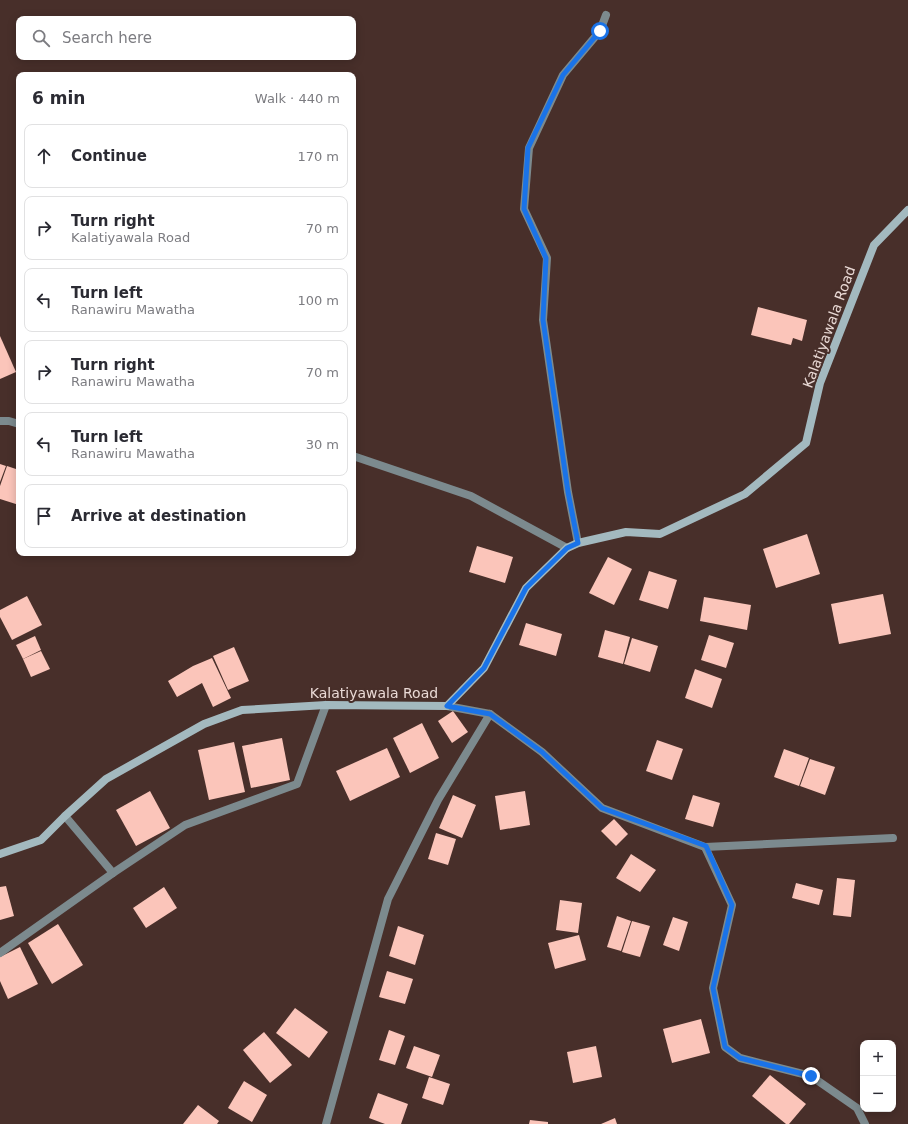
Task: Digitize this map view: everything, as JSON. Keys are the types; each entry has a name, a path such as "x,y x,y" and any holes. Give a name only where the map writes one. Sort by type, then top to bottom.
{"street":[{"path":"578,543 568,492 543,320 546,258 524,209 528,148 563,75 600,31 606,14"},
{"name":"Kalatiyawala Road","path":"0,854 41,840 106,779 204,724 242,710 326,705 447,706 484,668 526,588 567,548 578,543 626,532 660,534 745,494 806,443 820,383 874,245 908,210"},
{"path":"0,422 9,421 16,423"},
{"path":"356,457 471,496 567,548"},
{"path":"0,953 113,872 185,825 297,784 326,705"},
{"path":"447,706 490,714 542,752 602,808 706,846 892,838"},
{"path":"326,1124 388,899 438,800 490,714"},
{"path":"65,816 113,872"},
{"path":"706,846 732,905 713,988 725,1047 740,1058 811,1076 856,1108 865,1124"}],"building":[{"path":"758,307 807,320 802,341 793,338 791,345 751,335"},
{"path":"0,336 16,372 0,379"},
{"path":"0,464 6,466 0,482"},
{"path":"7,466 16,469 16,504 0,499 0,486"},
{"path":"807,534 820,574 776,588 763,549"},
{"path":"477,546 513,557 505,583 469,572"},
{"path":"608,557 632,569 614,605 589,593"},
{"path":"649,571 677,580 668,609 639,600"},
{"path":"883,594 891,634 839,644 831,604"},
{"path":"27,596 42,625 12,640 0,617 0,610"},
{"path":"704,597 751,605 747,630 700,621"},
{"path":"526,623 562,634 556,656 519,645"},
{"path":"605,630 630,637 623,664 598,657"},
{"path":"709,635 734,643 726,668 701,660"},
{"path":"35,636 41,650 23,659 16,645"},
{"path":"632,638 658,646 650,672 624,664"},
{"path":"234,647 249,681 228,690 213,656"},
{"path":"41,651 50,669 31,677 23,659"},
{"path":"212,658 231,698 213,707 202,683 177,697 168,681 193,666"},
{"path":"695,669 722,679 712,708 685,698"},
{"path":"453,711 468,732 452,743 438,721"},
{"path":"422,723 439,758 410,773 393,738"},
{"path":"282,738 290,780 251,788 242,746"},
{"path":"657,740 683,749 672,780 646,771"},
{"path":"234,742 245,792 209,800 198,750"},
{"path":"387,748 400,777 350,801 336,771"},
{"path":"784,749 809,758 799,786 774,777"},
{"path":"810,759 835,767 825,795 800,786"},
{"path":"150,791 170,828 136,846 116,810"},
{"path":"525,791 530,825 500,830 495,796"},
{"path":"453,795 476,805 462,838 439,828"},
{"path":"693,795 720,803 713,827 685,819"},
{"path":"614,819 628,834 616,846 601,831"},
{"path":"436,833 456,839 448,865 428,859"},
{"path":"631,854 656,870 640,892 616,878"},
{"path":"837,878 855,880 851,917 833,915"},
{"path":"796,883 823,890 819,905 792,898"},
{"path":"6,886 14,916 0,920 0,887"},
{"path":"164,887 177,908 146,928 133,908"},
{"path":"560,900 582,903 578,933 556,930"},
{"path":"617,916 631,921 621,951 607,947"},
{"path":"673,917 688,922 679,951 663,945"},
{"path":"632,921 650,926 640,957 622,952"},
{"path":"58,924 83,965 52,984 28,943"},
{"path":"398,926 424,935 415,965 389,956"},
{"path":"579,935 586,960 555,969 548,943"},
{"path":"20,947 38,984 8,999 0,981 0,957"},
{"path":"387,971 413,979 405,1004 379,997"},
{"path":"295,1008 328,1032 309,1058 276,1033"},
{"path":"701,1019 710,1053 672,1063 663,1029"},
{"path":"389,1030 405,1036 395,1065 379,1060"},
{"path":"264,1032 292,1065 270,1083 243,1050"},
{"path":"414,1046 440,1055 432,1077 406,1068"},
{"path":"596,1046 602,1077 573,1083 567,1052"},
{"path":"770,1075 806,1104 789,1124 786,1124 752,1096"},
{"path":"429,1077 450,1084 443,1105 422,1098"},
{"path":"244,1081 267,1095 252,1122 228,1108"},
{"path":"378,1093 408,1104 401,1124 385,1124 369,1118"},
{"path":"198,1105 219,1121 217,1124 183,1124"},
{"path":"615,1118 617,1124 601,1124"},
{"path":"530,1120 548,1122 548,1124 529,1124"}],"route":[{"path":"600,31 563,75 528,148 524,209 546,258 543,320 568,492 578,543 567,548 526,588 484,668 447,706 490,714 542,752 602,808 706,846 732,905 713,988 725,1047 740,1058 811,1076"}]}
